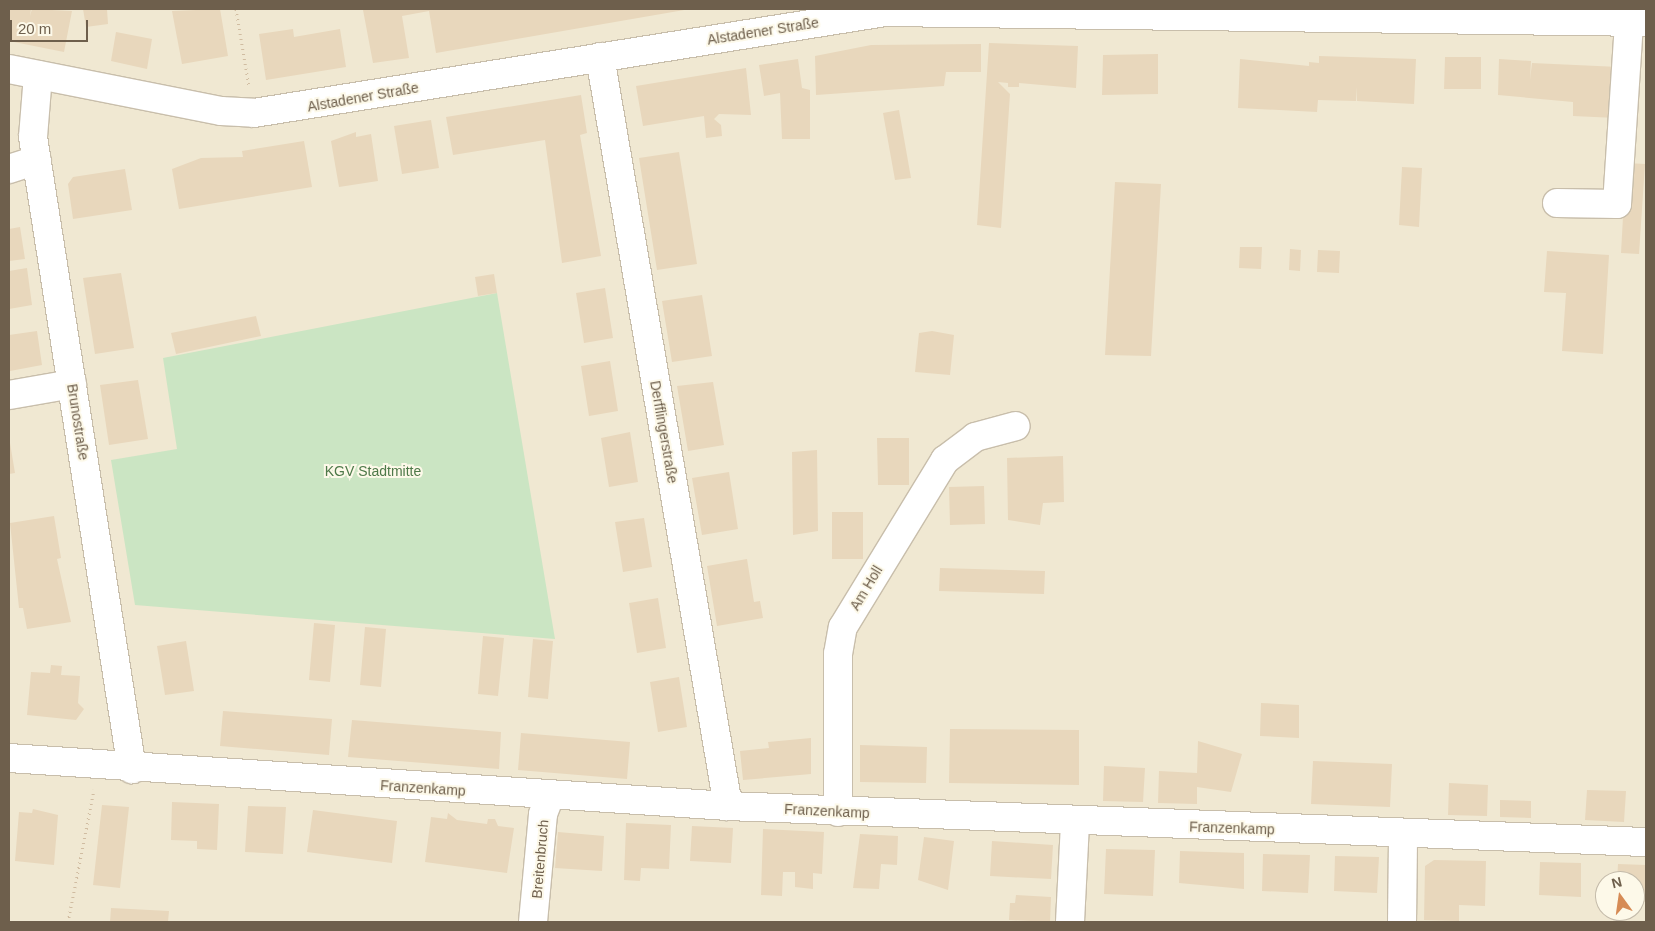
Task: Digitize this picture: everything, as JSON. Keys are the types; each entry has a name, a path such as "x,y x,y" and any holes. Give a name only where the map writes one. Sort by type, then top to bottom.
{"street":[{"name":"Alstadener Straße","path":"9,69 220,111 254,113 885,12 1311,14 1638,22"},
{"path":"1557,203 1617,204 1638,22"},
{"name":"Derfflingerstraße","path":"600,57 728,806"},
{"name":"Brunostraße","path":"38,75 33,120 37,160 132,769"},
{"path":"9,169 37,160"},
{"path":"9,395 72,384"},
{"name":"Am Holl","path":"838,812 838,662 843,627 945,460 975,437 1016,426"},
{"name":"Franzenkamp","path":"9,758 132,769 550,796 838,812 1403,835 1646,842"},
{"name":"Breitenbruch","path":"533,922 543,814 550,796"},
{"path":"1070,922 1075,822"},
{"path":"1402,922 1403,835"}],"path":[{"path":"236,9 254,113"},
{"path":"68,922 99,766"}],"shaded area":[{"path":"9,9 1646,9 1646,922 9,922"}],"green space":[{"name":"KGV Stadtmitte","path":"497,293 555,639 135,605 111,460 177,449 163,358"}],"building":[{"path":"9,9 31,9 30,16 32,9 72,11 64,52 9,41"},
{"path":"83,9 107,9 108,24 86,27"},
{"path":"220,9 228,56 182,64 172,11"},
{"path":"690,9 436,53 429,11 402,16 409,58 373,63 363,10"},
{"path":"293,29 294,37 340,29 346,67 266,80 259,34"},
{"path":"116,32 152,39 147,69 111,61"},
{"path":"989,43 1078,46 1076,88 1019,83 1019,87 1008,87 1008,83 998,82 1010,94 1001,228 977,225"},
{"path":"981,44 981,72 946,72 944,86 816,95 815,56 871,45"},
{"path":"1158,54 1158,94 1102,95 1103,55"},
{"path":"1319,56 1416,59 1414,104 1357,101 1357,87 1356,101 1318,100 1317,112 1238,108 1240,59 1309,66 1309,62 1319,63"},
{"path":"1445,57 1481,57 1481,89 1444,89"},
{"path":"798,59 802,88 810,90 810,139 782,139 780,93 764,96 759,65"},
{"path":"1499,59 1531,61 1530,80 1532,63 1619,67 1616,118 1573,116 1573,102 1498,95"},
{"path":"746,68 751,115 719,114 714,119 721,125 722,136 706,138 704,116 643,126 636,86"},
{"path":"581,95 587,133 580,135 601,256 562,263 545,140 453,155 446,117"},
{"path":"899,110 911,178 895,180 883,113"},
{"path":"431,120 439,168 402,174 394,126"},
{"path":"356,132 356,137 371,134 378,181 339,187 331,141"},
{"path":"304,141 312,187 179,209 172,169 201,158 243,157 242,151"},
{"path":"679,152 697,264 657,270 639,158"},
{"path":"1626,163 1645,164 1639,254 1621,253"},
{"path":"1402,167 1422,168 1419,227 1399,225"},
{"path":"125,169 132,210 73,219 68,184 73,177"},
{"path":"1115,182 1161,184 1151,356 1105,355"},
{"path":"20,227 25,259 9,261 9,229"},
{"path":"1240,247 1262,247 1261,269 1239,268"},
{"path":"1290,249 1301,250 1300,271 1289,270"},
{"path":"1318,250 1340,251 1339,273 1317,272"},
{"path":"1547,251 1609,255 1603,354 1562,351 1566,293 1544,292"},
{"path":"27,268 32,305 9,309 9,271"},
{"path":"121,273 134,348 95,354 83,278"},
{"path":"494,274 497,293 478,296 475,277"},
{"path":"605,288 613,338 584,343 576,293"},
{"path":"702,295 712,356 672,362 662,301"},
{"path":"256,316 261,336 176,354 171,333"},
{"path":"37,331 42,365 10,371 9,335"},
{"path":"932,331 954,335 950,375 915,372 919,333"},
{"path":"610,361 618,411 589,416 581,366"},
{"path":"138,380 148,439 109,445 100,385"},
{"path":"713,382 724,445 688,451 677,386"},
{"path":"630,432 638,482 609,487 601,438"},
{"path":"877,438 909,438 909,485 878,485"},
{"path":"9,444 15,473 9,474"},
{"path":"817,450 818,531 793,535 792,452"},
{"path":"1063,456 1064,502 1043,503 1040,525 1008,520 1007,458"},
{"path":"729,472 738,529 702,535 692,478"},
{"path":"984,486 985,524 950,525 949,487"},
{"path":"832,512 863,512 863,559 832,559"},
{"path":"54,516 61,558 57,559 71,622 27,629 23,608 19,608 10,523"},
{"path":"644,518 652,567 623,572 615,522"},
{"path":"747,559 754,602 760,601 763,618 717,626 707,566"},
{"path":"940,568 1045,571 1044,594 939,591"},
{"path":"658,598 666,648 637,653 629,603"},
{"path":"314,623 335,625 330,682 309,680"},
{"path":"365,627 386,629 381,687 360,685"},
{"path":"483,636 504,638 498,696 478,694"},
{"path":"533,639 553,641 548,699 528,697"},
{"path":"186,641 194,691 165,695 157,646"},
{"path":"51,665 62,666 61,675 80,676 78,703 84,709 76,720 27,715 31,672 50,673"},
{"path":"679,677 687,727 658,732 650,682"},
{"path":"1261,703 1299,705 1299,738 1260,736"},
{"path":"223,711 332,719 329,755 220,746"},
{"path":"352,720 501,732 499,769 348,757"},
{"path":"950,729 1079,730 1079,785 949,783"},
{"path":"521,733 630,742 627,779 518,770"},
{"path":"811,738 811,774 743,780 740,751 769,748 768,742"},
{"path":"1198,741 1242,754 1231,792 1197,787 1197,804 1158,803 1159,771 1197,773"},
{"path":"860,745 927,747 926,783 860,782"},
{"path":"1313,761 1392,764 1390,807 1311,804"},
{"path":"1104,766 1145,768 1143,802 1103,801"},
{"path":"1449,783 1488,785 1487,816 1448,815"},
{"path":"1587,790 1626,791 1624,822 1585,820"},
{"path":"1500,800 1531,801 1531,818 1500,817"},
{"path":"172,802 219,804 217,850 197,849 197,841 171,840"},
{"path":"102,805 129,807 120,888 93,885"},
{"path":"248,806 286,807 283,854 245,852"},
{"path":"33,809 58,815 54,865 15,861 19,812 32,813"},
{"path":"313,810 397,821 392,863 307,852"},
{"path":"448,813 457,820 487,824 488,819 495,819 498,826 514,828 507,873 425,862 431,817 447,819"},
{"path":"626,823 671,825 669,869 641,868 640,881 624,880"},
{"path":"692,826 733,828 731,863 690,861"},
{"path":"763,829 824,832 822,874 813,873 813,889 795,887 795,872 783,872 782,896 761,895"},
{"path":"558,832 604,836 602,871 555,868"},
{"path":"860,834 898,836 897,865 881,864 879,889 853,888"},
{"path":"924,837 954,841 948,890 918,880"},
{"path":"992,841 1053,845 1051,879 990,876"},
{"path":"1106,849 1155,850 1153,896 1104,894"},
{"path":"1180,851 1244,853 1244,889 1179,883"},
{"path":"1263,854 1310,855 1308,893 1262,891"},
{"path":"1335,856 1379,857 1377,893 1334,891"},
{"path":"1434,860 1486,861 1485,906 1459,905 1459,921 1424,920 1425,866"},
{"path":"1540,862 1581,863 1581,897 1539,895"},
{"path":"1618,864 1646,865 1646,902 1645,871 1618,871"},
{"path":"1016,895 1051,897 1050,922 1009,920 1010,903 1015,903"},
{"path":"111,908 169,911 168,922 110,922"}]}
